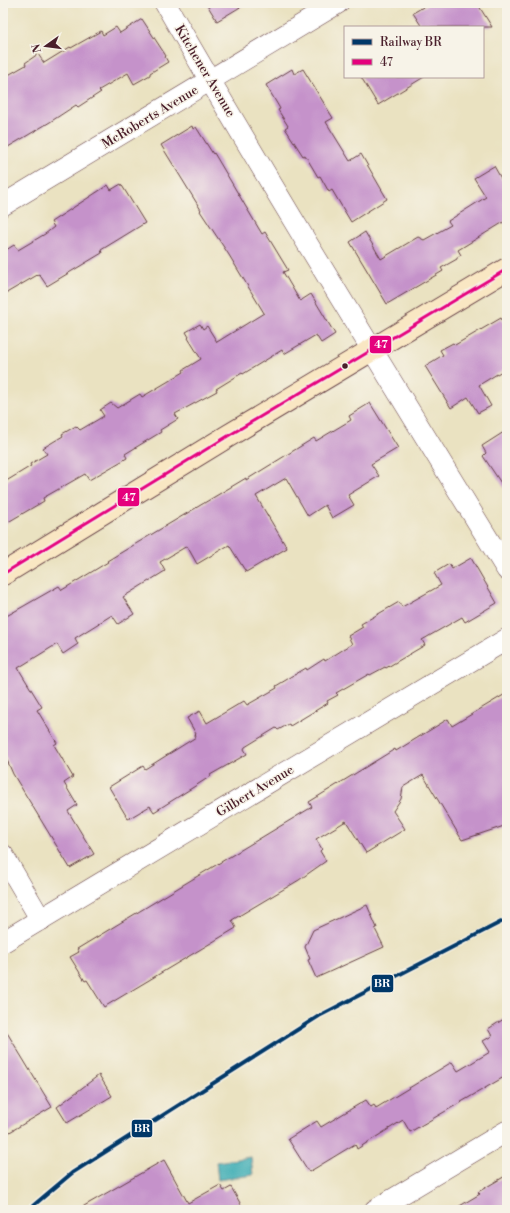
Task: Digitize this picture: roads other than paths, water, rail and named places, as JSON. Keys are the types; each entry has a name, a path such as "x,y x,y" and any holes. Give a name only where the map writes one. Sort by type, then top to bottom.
{"street":[{"name":"Kitchener Avenue","path":"165,3 210,81 372,350 507,570"},
{"name":"McRoberts Avenue","path":"3,205 338,3"},
{"path":"3,574 228,436 507,269"},
{"name":"Gilbert Avenue","path":"3,942 507,639"},
{"path":"3,855 41,920"},
{"path":"375,1210 507,1131"}],"water":[{"path":"251,1157 253,1175 218,1180 216,1162"}],"rail line":[{"name":"BR","path":"28,1210 72,1173 319,1016 507,919"}]}
